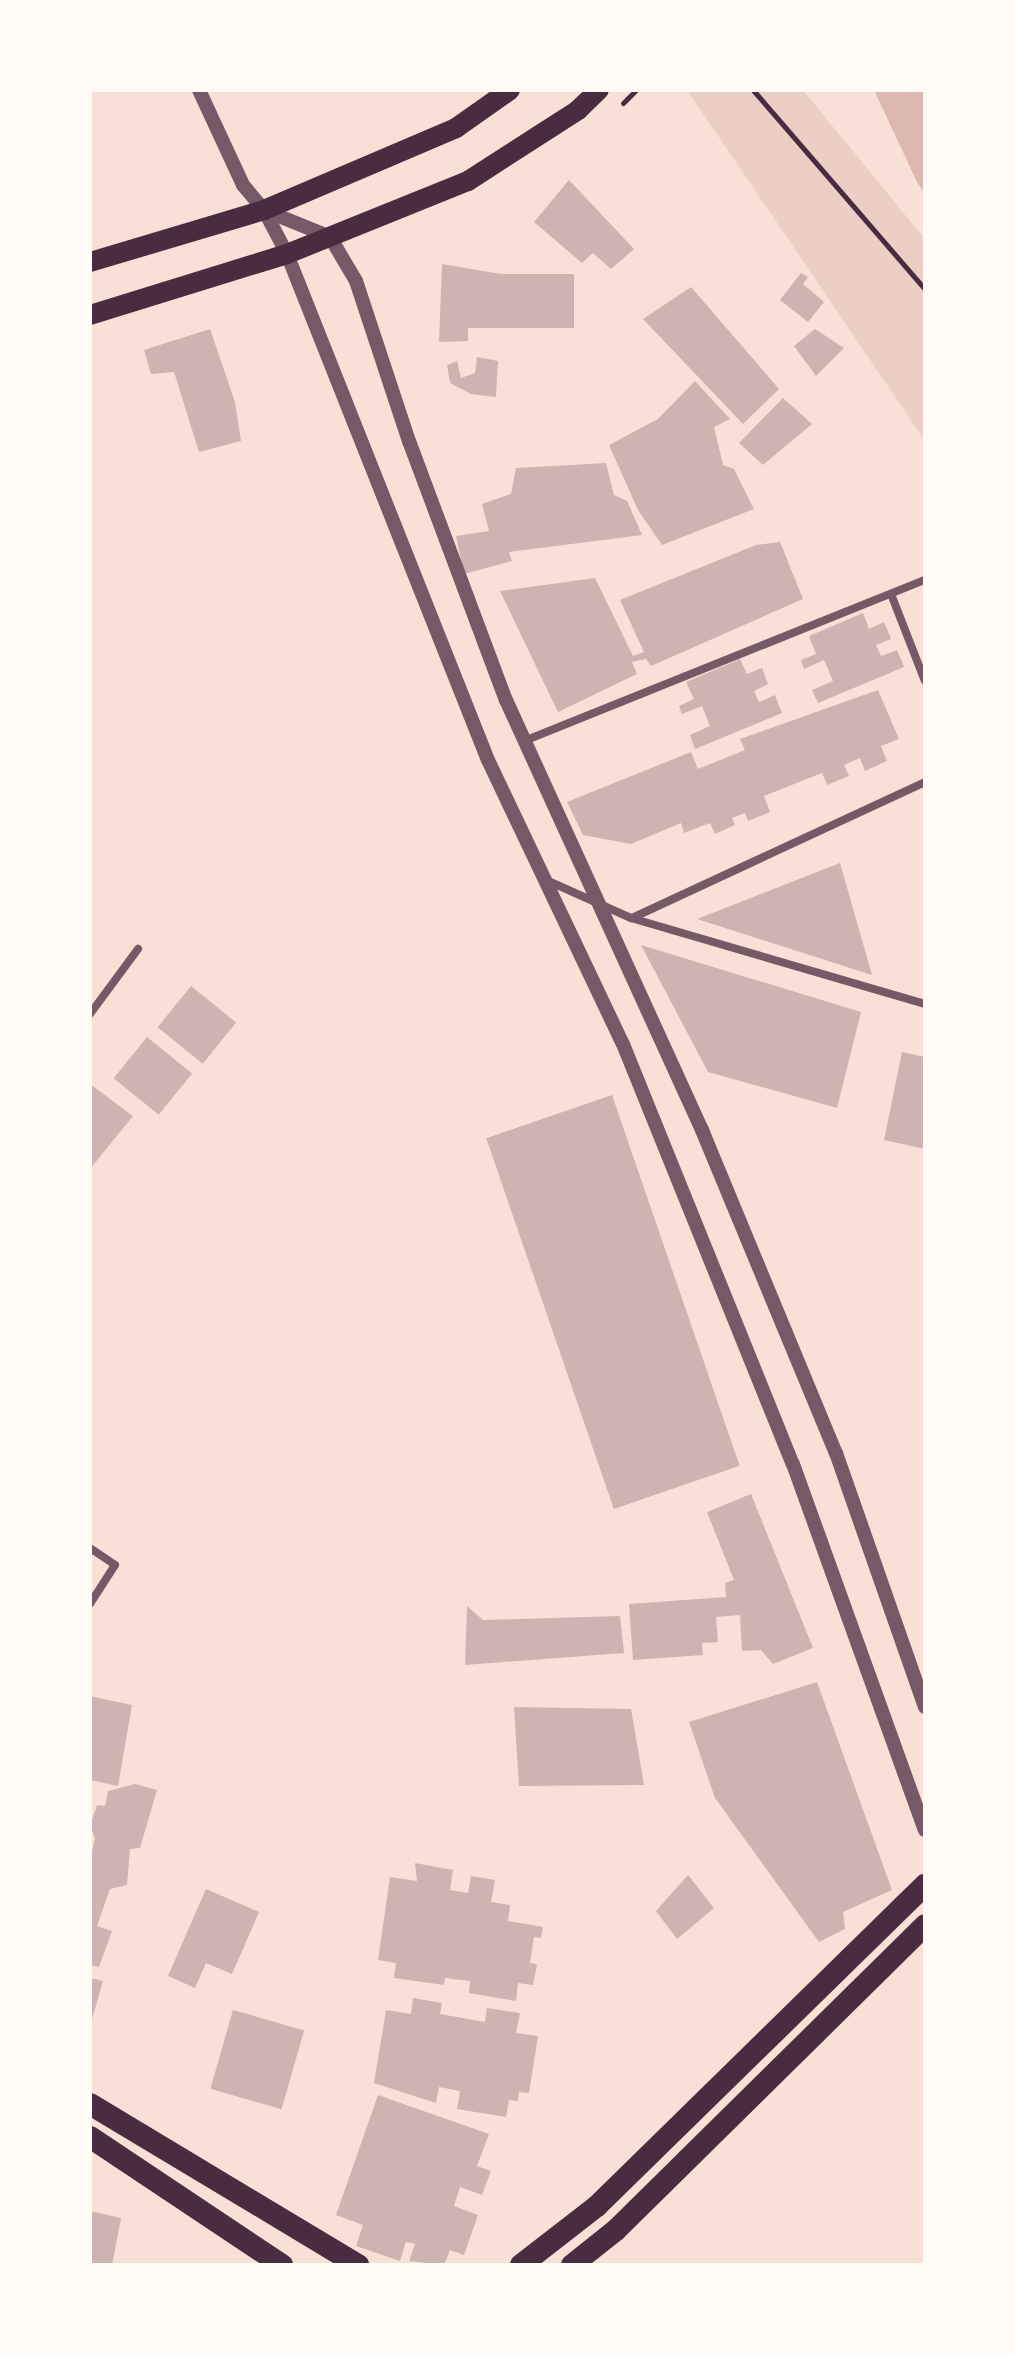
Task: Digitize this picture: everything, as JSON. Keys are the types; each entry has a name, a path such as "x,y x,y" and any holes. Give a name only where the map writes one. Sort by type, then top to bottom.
{"highway":[{"path":"521,2265 597,2206 925,1885"},
{"path":"572,2265 616,2230 925,1925"},
{"path":"90,2104 358,2265"},
{"path":"90,2137 282,2265"}],"main road":[{"path":"90,262 264,210 456,128 510,90"},
{"path":"90,315 287,254 468,181 578,110 599,90"}],"street":[{"path":"199,90 243,185 264,210 287,254 488,760 623,1044 793,1464 925,1830"},
{"path":"264,210 330,237 356,281 409,441 524,741 604,907 836,1453 925,1707"},
{"path":"524,741 925,580"},
{"path":"891,594 925,681"},
{"path":"631,918 925,782"},
{"path":"542,878 631,918 925,1004"},
{"path":"90,1014 138,949"},
{"path":"90,1548 115,1565 90,1604"}],"path":[{"path":"753,90 925,289"}],"shaded area":[{"path":"687,90 803,90 925,239 925,441"},
{"path":"874,90 925,90 925,194 917,182"}],"building":[{"path":"569,180 634,249 611,269 593,253 582,263 534,222"},
{"path":"442,264 501,274 574,274 574,328 468,328 468,341 439,342"},
{"path":"801,273 808,277 803,284 824,302 808,322 780,300"},
{"path":"691,287 779,389 743,424 643,319"},
{"path":"210,329 235,402 241,441 199,452 174,372 151,374 144,350"},
{"path":"815,329 844,348 816,376 794,346"},
{"path":"477,357 498,361 496,397 471,394 450,383 447,365 457,361 461,378 475,373"},
{"path":"695,381 730,419 714,427 723,465 734,469 754,509 662,545 638,510 609,445 658,419"},
{"path":"783,398 812,424 763,465 739,443"},
{"path":"606,463 614,495 627,501 642,535 509,552 512,561 464,574 456,536 489,531 482,504 511,494 516,468"},
{"path":"780,542 803,599 651,666 646,659 632,662 637,674 558,712 500,591 595,578 633,656 644,652 620,600 756,545"},
{"path":"863,613 869,629 884,622 891,639 876,645 881,656 897,650 904,667 818,703 812,690 833,681 824,660 804,669 801,660 816,654 809,636"},
{"path":"740,659 747,674 762,668 768,684 754,691 759,702 775,695 782,713 695,749 690,735 710,726 702,706 682,714 679,706 694,699 686,682"},
{"path":"878,690 899,739 881,746 887,761 865,771 860,758 844,765 849,776 827,785 822,773 764,796 770,812 748,821 745,813 732,818 735,825 715,834 710,823 684,833 681,823 631,844 583,835 567,802 691,752 698,769 745,750 740,739"},
{"path":"840,863 872,975 697,919"},
{"path":"641,945 861,1012 837,1108 708,1072"},
{"path":"191,986 236,1023 203,1064 158,1027"},
{"path":"147,1037 192,1074 159,1115 114,1078"},
{"path":"902,1052 925,1057 925,1149 884,1140"},
{"path":"90,1084 133,1116 90,1169"},
{"path":"612,1095 740,1466 614,1509 486,1138"},
{"path":"751,1494 813,1648 773,1664 761,1650 742,1651 740,1615 716,1617 718,1642 702,1643 703,1655 633,1660 629,1604 726,1597 725,1583 734,1580 707,1512"},
{"path":"467,1606 483,1620 620,1616 624,1653 465,1665"},
{"path":"817,1682 892,1890 843,1912 845,1929 819,1942 715,1798 689,1722"},
{"path":"90,1696 132,1705 118,1786 90,1780"},
{"path":"514,1707 631,1709 644,1785 519,1786"},
{"path":"135,1784 157,1790 140,1848 130,1849 127,1885 110,1889 97,1926 112,1931 99,1967 90,1965 90,1861 95,1838 90,1826 97,1805 105,1806 108,1791"},
{"path":"415,1863 453,1870 450,1890 468,1893 471,1876 495,1880 491,1902 510,1905 508,1921 543,1927 541,1938 534,1937 530,1963 537,1964 533,1985 518,1983 516,2001 469,1993 470,1981 445,1978 444,1985 394,1978 396,1963 378,1960 390,1877 417,1881"},
{"path":"688,1875 714,1908 677,1939 656,1911"},
{"path":"206,1889 259,1912 232,1974 206,1963 195,1988 168,1976"},
{"path":"90,1978 103,1981 91,2023 90,2023"},
{"path":"413,1998 442,2003 440,2014 485,2022 487,2008 520,2013 516,2033 538,2036 529,2093 519,2092 518,2101 509,2100 506,2117 457,2109 460,2091 439,2087 436,2103 374,2083 386,2010 411,2014"},
{"path":"233,2010 304,2030 282,2109 210,2089"},
{"path":"378,2095 489,2134 477,2166 491,2171 482,2195 460,2187 454,2206 478,2215 464,2255 450,2250 444,2265 409,2261 415,2244 406,2242 400,2261 356,2246 363,2225 336,2215"},
{"path":"90,2211 121,2218 112,2265 90,2265"}]}
